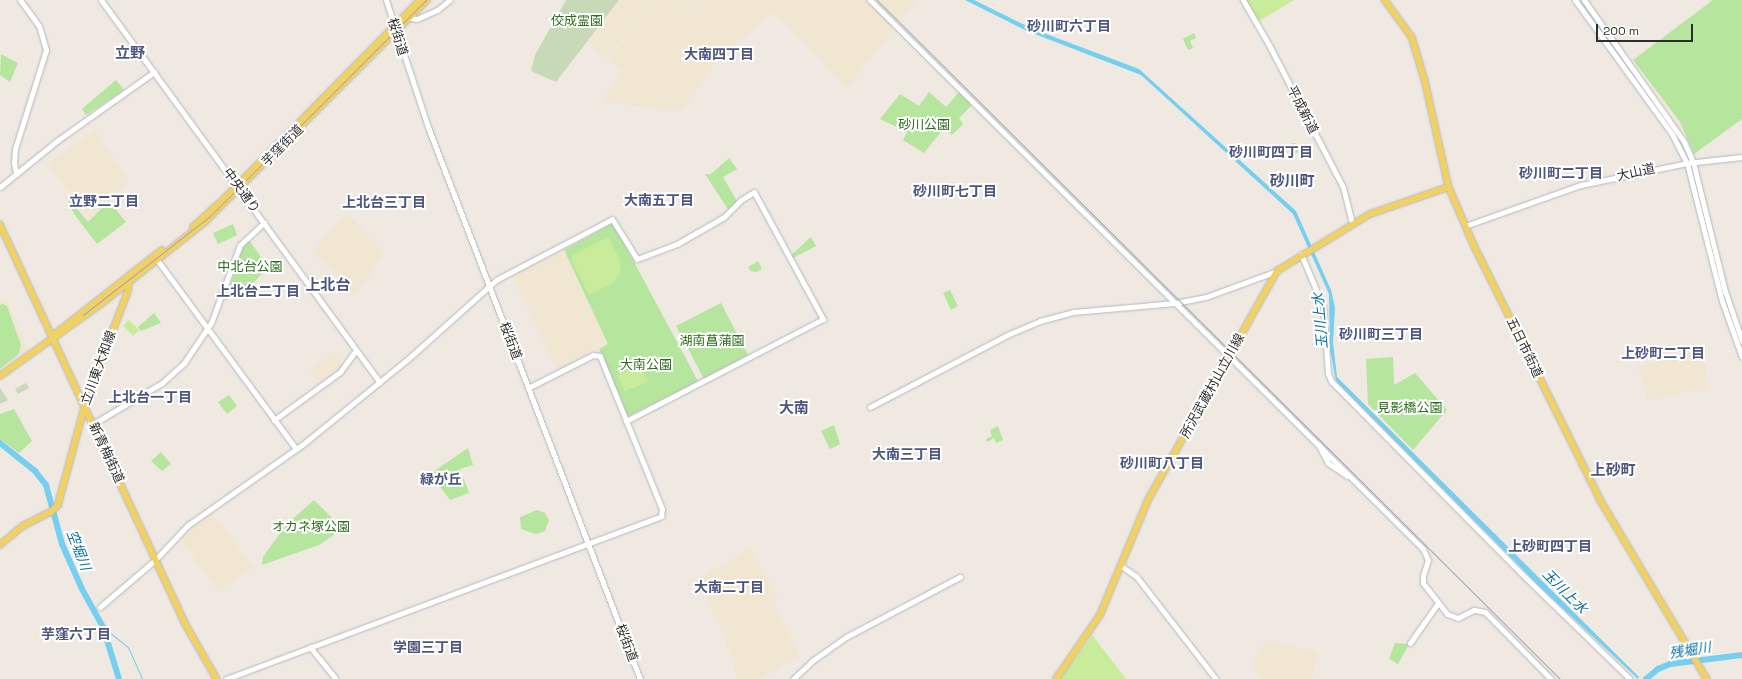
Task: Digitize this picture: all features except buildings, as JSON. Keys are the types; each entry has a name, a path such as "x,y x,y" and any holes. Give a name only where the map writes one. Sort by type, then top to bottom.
{"main road":[{"name":"芋窪街道","path":"238,188 394,25 420,0"},
{"name":"芋窪街道","path":"0,376 156,258 202,220 238,188 396,33 427,0"},
{"name":"五日市街道","path":"1385,0 1407,28 1421,63 1449,187 1465,226 1598,495 1706,679"},
{"path":"1352,223 1387,206 1449,187"},
{"name":"所沢武蔵村山立川線","path":"1056,679 1100,615 1152,493 1277,271 1352,223"},
{"name":"新青梅街道","path":"0,224 185,623 217,679"},
{"name":"立川東大和線","path":"0,544 23,526 51,512 56,507 84,405 127,294 128,279"},
{"path":"79,393 88,393"}],"street":[{"path":"16,173 14,163 15,149 46,50 39,26 20,0"},
{"name":"中央通り","path":"102,0 380,382"},
{"name":"桜街道","path":"386,0 396,33 488,286 640,679"},
{"path":"410,18 416,19 430,13 450,0"},
{"path":"870,0 1425,551 1428,562 1423,581 1438,603 1453,618 1462,617 1475,610 1485,612 1551,679"},
{"name":"平成新道","path":"1243,0 1266,38 1343,187 1352,223"},
{"path":"1575,0 1670,130 1687,163 1722,301 1742,357"},
{"path":"1584,0 1673,122 1693,162 1724,291 1742,341"},
{"path":"0,187 16,173 154,72"},
{"name":"大山道","path":"1465,226 1581,184 1687,163 1742,157"},
{"path":"100,607 155,560 196,518 296,450 380,382 488,286 612,219 637,259 677,244 724,217 741,200 754,192 823,319 626,421"},
{"path":"93,424 172,375 208,329 240,244 264,223"},
{"path":"1303,253 1320,295 1325,316 1328,373 1331,381 1526,578 1630,679"},
{"path":"156,258 296,450"},
{"path":"870,407 1007,335 1040,321 1073,312 1175,303 1218,293 1277,271"},
{"path":"274,420 340,372 356,350"},
{"path":"226,679 662,515 626,421 598,354 528,388"},
{"path":"1121,566 1136,576 1216,679"},
{"path":"792,679 812,661 846,637 960,577"},
{"path":"1410,643 1438,603"},
{"path":"310,647 336,679"}],"shaded area":[{"path":"620,0 655,0 607,58 588,42"},
{"path":"656,0 660,0 678,20 701,0 916,0 847,88 773,12 715,62 685,108 680,111 622,104 604,98 621,70 609,59"},
{"path":"662,0 698,0 677,18"},
{"path":"95,130 129,182 89,219 77,207 79,205 47,163"},
{"path":"348,214 384,253 355,297 340,284 342,279 312,252"},
{"path":"563,250 608,344 558,371 512,276"},
{"path":"6,299 28,350 0,371 0,301"},
{"path":"1703,350 1709,392 1693,390 1647,400 1638,366"},
{"path":"334,353 343,364 339,371 321,384 310,371"},
{"path":"212,513 253,567 218,591 180,538"},
{"path":"751,548 778,599 723,634 698,579"},
{"path":"774,603 800,655 762,679 738,679 724,635"},
{"path":"1265,641 1319,652 1312,679 1265,679 1250,669"}],"green space":[{"name":"佼成霊園","path":"566,0 619,0 556,82 531,71 535,55"},
{"path":"1245,0 1294,0 1259,21"},
{"path":"1713,0 1742,0 1742,119 1694,154 1680,122 1633,60"},
{"path":"1194,33 1196,38 1190,41 1193,48 1188,50 1183,39"},
{"path":"1,54 18,63 10,82 0,75"},
{"path":"116,80 124,90 86,115 82,109"},
{"name":"砂川公園","path":"960,91 973,104 959,118 963,124 952,135 944,128 924,153 903,140 907,132 880,119 900,94 919,106 929,92 946,107"},
{"path":"1291,143 1295,143 1297,144 1297,152 1291,153 1288,150 1288,146"},
{"path":"729,158 737,169 723,177 737,201 729,211 705,174 711,174"},
{"path":"72,197 77,204 75,206 88,222 109,201 126,222 97,244 74,214 68,200"},
{"name":"大南公園","path":"613,223 698,381 627,417 599,349 608,344 564,250"},
{"path":"233,224 237,235 218,244 213,233"},
{"path":"608,237 619,258 621,270 613,283 589,295 571,259 573,255"},
{"path":"811,237 816,246 793,258 791,255"},
{"name":"中北台公園","path":"249,240 268,267 255,281 225,301 243,247"},
{"path":"758,261 762,269 756,272 751,271 748,267"},
{"path":"950,290 958,306 951,310 943,293"},
{"name":"湖南菖蒲園","path":"721,303 748,355 704,379 676,326"},
{"path":"3,304 7,306 21,345 19,354 0,369 0,305"},
{"path":"154,313 161,323 141,331 138,327"},
{"path":"129,320 139,330 133,336 123,326"},
{"name":"見影橋公園","path":"1393,357 1394,385 1415,373 1447,410 1413,450 1368,404 1366,359"},
{"path":"640,366 648,382 625,391 617,375"},
{"path":"26,383 29,388 18,394 15,389"},
{"path":"0,388 8,400 0,404"},
{"path":"229,395 237,406 227,414 218,402"},
{"path":"14,409 32,441 19,453 0,439 0,414"},
{"path":"834,425 840,444 830,449 821,431"},
{"path":"998,426 1003,440 996,443 994,438 987,442 986,439 992,436 990,430"},
{"path":"468,448 473,465 460,469 469,493 450,500 430,474"},
{"path":"161,452 171,464 162,471 151,461"},
{"name":"オカネ塚公園","path":"314,500 343,529 319,545 262,565 263,557 286,525"},
{"path":"537,510 545,513 549,520 545,531 536,534 521,529 520,517"},
{"path":"1092,635 1126,679 1060,679"},
{"path":"1395,643 1409,644 1398,664 1389,659"}],"water":[{"path":"965,0 974,0 1033,29 1139,69 1296,211 1331,290 1335,308 1333,342 1337,377 1639,677 1638,679 1539,586 1336,381 1330,350 1329,294 1293,214 1141,75 1027,31"}],"waterway":[{"name":"空堀川","path":"0,443 35,471 46,485 62,544 82,589 103,627 119,679"},
{"path":"103,627 128,647 142,679"},
{"name":"残堀川","path":"1646,679 1658,669 1670,664 1742,655"}],"railway":[{"path":"83,315 209,217 426,0"},
{"path":"877,0 1560,679"}],"district":[{"name":"砂川町六丁目","path":"1069,26"},
{"name":"立野","path":"130,53"},
{"name":"大南四丁目","path":"719,54"},
{"name":"砂川町四丁目","path":"1271,152"},
{"name":"砂川町二丁目","path":"1561,173"},
{"name":"砂川町","path":"1292,181"},
{"name":"砂川町七丁目","path":"955,191"},
{"name":"大南五丁目","path":"659,200"},
{"name":"立野二丁目","path":"104,201"},
{"name":"上北台三丁目","path":"384,202"},
{"name":"上北台","path":"328,285"},
{"name":"上北台二丁目","path":"258,291"},
{"name":"砂川町三丁目","path":"1381,334"},
{"name":"上砂町二丁目","path":"1663,353"},
{"name":"上北台一丁目","path":"150,397"},
{"name":"大南","path":"794,408"},
{"name":"大南三丁目","path":"907,454"},
{"name":"砂川町八丁目","path":"1162,463"},
{"name":"上砂町","path":"1613,470"},
{"name":"緑が丘","path":"441,479"},
{"name":"上砂町四丁目","path":"1550,546"},
{"name":"大南二丁目","path":"729,587"},
{"name":"芋窪六丁目","path":"76,634"},
{"name":"学園三丁目","path":"428,647"}],"water label":[{"name":"玉川上水","path":"1320,321"},
{"name":"玉川上水","path":"1565,591"}]}
